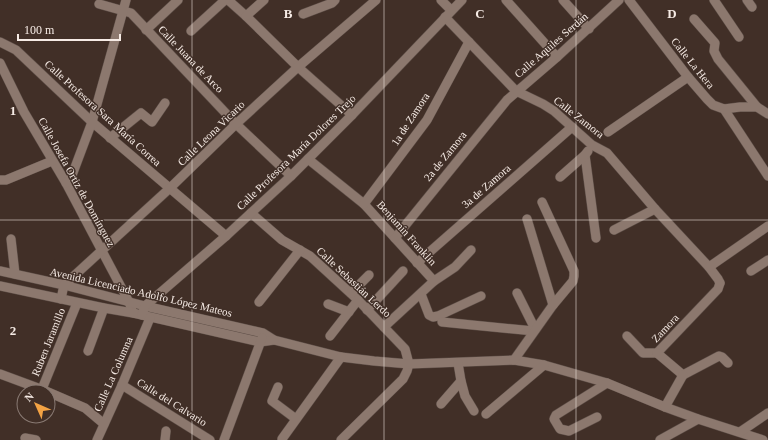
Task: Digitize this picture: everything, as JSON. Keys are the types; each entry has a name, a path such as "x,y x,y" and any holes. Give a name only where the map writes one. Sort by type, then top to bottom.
{"street":[{"path":"66,183 71,178 92,122 126,0"},
{"path":"146,30 178,0"},
{"path":"191,31 226,0 246,16 298,68 352,115"},
{"path":"246,16 264,0"},
{"path":"303,14 332,3 335,0"},
{"name":"Calle Leona Vicario","path":"64,285 170,188 236,124 376,0"},
{"name":"Calle Zamora","path":"441,0 448,14 469,42 516,91 554,111 592,145 607,153 655,209 709,267 718,279 724,283"},
{"name":"Calle Profesora María Dolores Trejo","path":"145,306 226,236 291,176 352,115 462,0"},
{"path":"506,0 557,57"},
{"path":"563,0 589,29"},
{"name":"Calle Aquiles Serdán","path":"516,91 589,29 619,0"},
{"name":"Calle La Hera","path":"629,0 688,77 707,99 713,105 724,109 768,176"},
{"path":"714,0 739,36"},
{"path":"99,4 124,11"},
{"name":"Calle Juana de Arco","path":"124,11 131,13 236,124 291,176"},
{"path":"694,19 714,43 714,51 718,59 758,107 768,114"},
{"name":"Calle Profesora Sara María Correa","path":"0,42 16,50 110,138 226,236"},
{"name":"1a de Zamora","path":"364,204 427,120 469,42"},
{"name":"Calle Josefa Ortiz de Domínguez","path":"0,63 24,112 66,183 102,250 129,302 133,313"},
{"path":"608,132 688,77"},
{"name":"2a de Zamora","path":"395,238 507,100 516,91"},
{"path":"110,138 141,113 152,122 165,103"},
{"path":"724,109 758,107"},
{"name":"3a de Zamora","path":"417,263 572,127"},
{"path":"560,177 586,155 592,145"},
{"path":"586,155 596,238"},
{"name":"Benjamín Franklin","path":"308,159 364,204 434,281 384,327"},
{"path":"0,180 6,180 52,161"},
{"path":"514,360 534,330 573,280 574,276 574,271 542,202"},
{"path":"614,230 655,209"},
{"name":"Calle Sebastián Lerdo","path":"251,213 282,240 310,256 358,300 405,349 409,364"},
{"path":"527,219 553,305"},
{"path":"709,267 768,226"},
{"path":"11,239 16,274"},
{"path":"259,302 300,250"},
{"path":"434,281 455,267 471,250"},
{"path":"751,271 768,260"},
{"name":"Avenida Licenciado Adolfo López Mateos","path":"0,271 263,333 274,340 342,357 409,364 514,360 544,365 607,383 665,407 763,440"},
{"path":"367,310 403,271"},
{"path":"350,293 369,275"},
{"name":"Zamora","path":"683,376 657,353 724,283"},
{"name":"Ruben Jaramillo","path":"61,299 64,285"},
{"name":"Avenida Licenciado Adolfo López Mateos","path":"0,286 76,303 133,313 260,342 274,340"},
{"path":"517,293 534,330"},
{"path":"421,294 429,315 433,317 481,296"},
{"path":"330,336 358,300"},
{"name":"Ruben Jaramillo","path":"48,384 76,303"},
{"path":"328,304 349,312"},
{"path":"145,306 146,316"},
{"path":"88,351 104,308"},
{"name":"Calle La Columna","path":"97,440 122,385 146,316"},
{"path":"442,322 534,330"},
{"path":"224,440 263,333"},
{"path":"627,336 643,353 657,353"},
{"path":"665,407 683,376 719,356 728,363"},
{"path":"282,439 342,357"},
{"path":"458,363 466,396 474,411"},
{"path":"341,440 403,379 409,364"},
{"path":"486,414 544,365"},
{"path":"0,374 27,384"},
{"path":"441,404 461,380"},
{"path":"597,417 569,431 560,429 554,419 556,415 607,383"},
{"name":"Calle del Calvario","path":"122,385 210,440"},
{"path":"278,387 272,401 296,419"},
{"path":"56,395 85,408 104,424"},
{"path":"740,432 768,413"},
{"path":"660,440 698,419"},
{"path":"25,438 36,440"}]}
